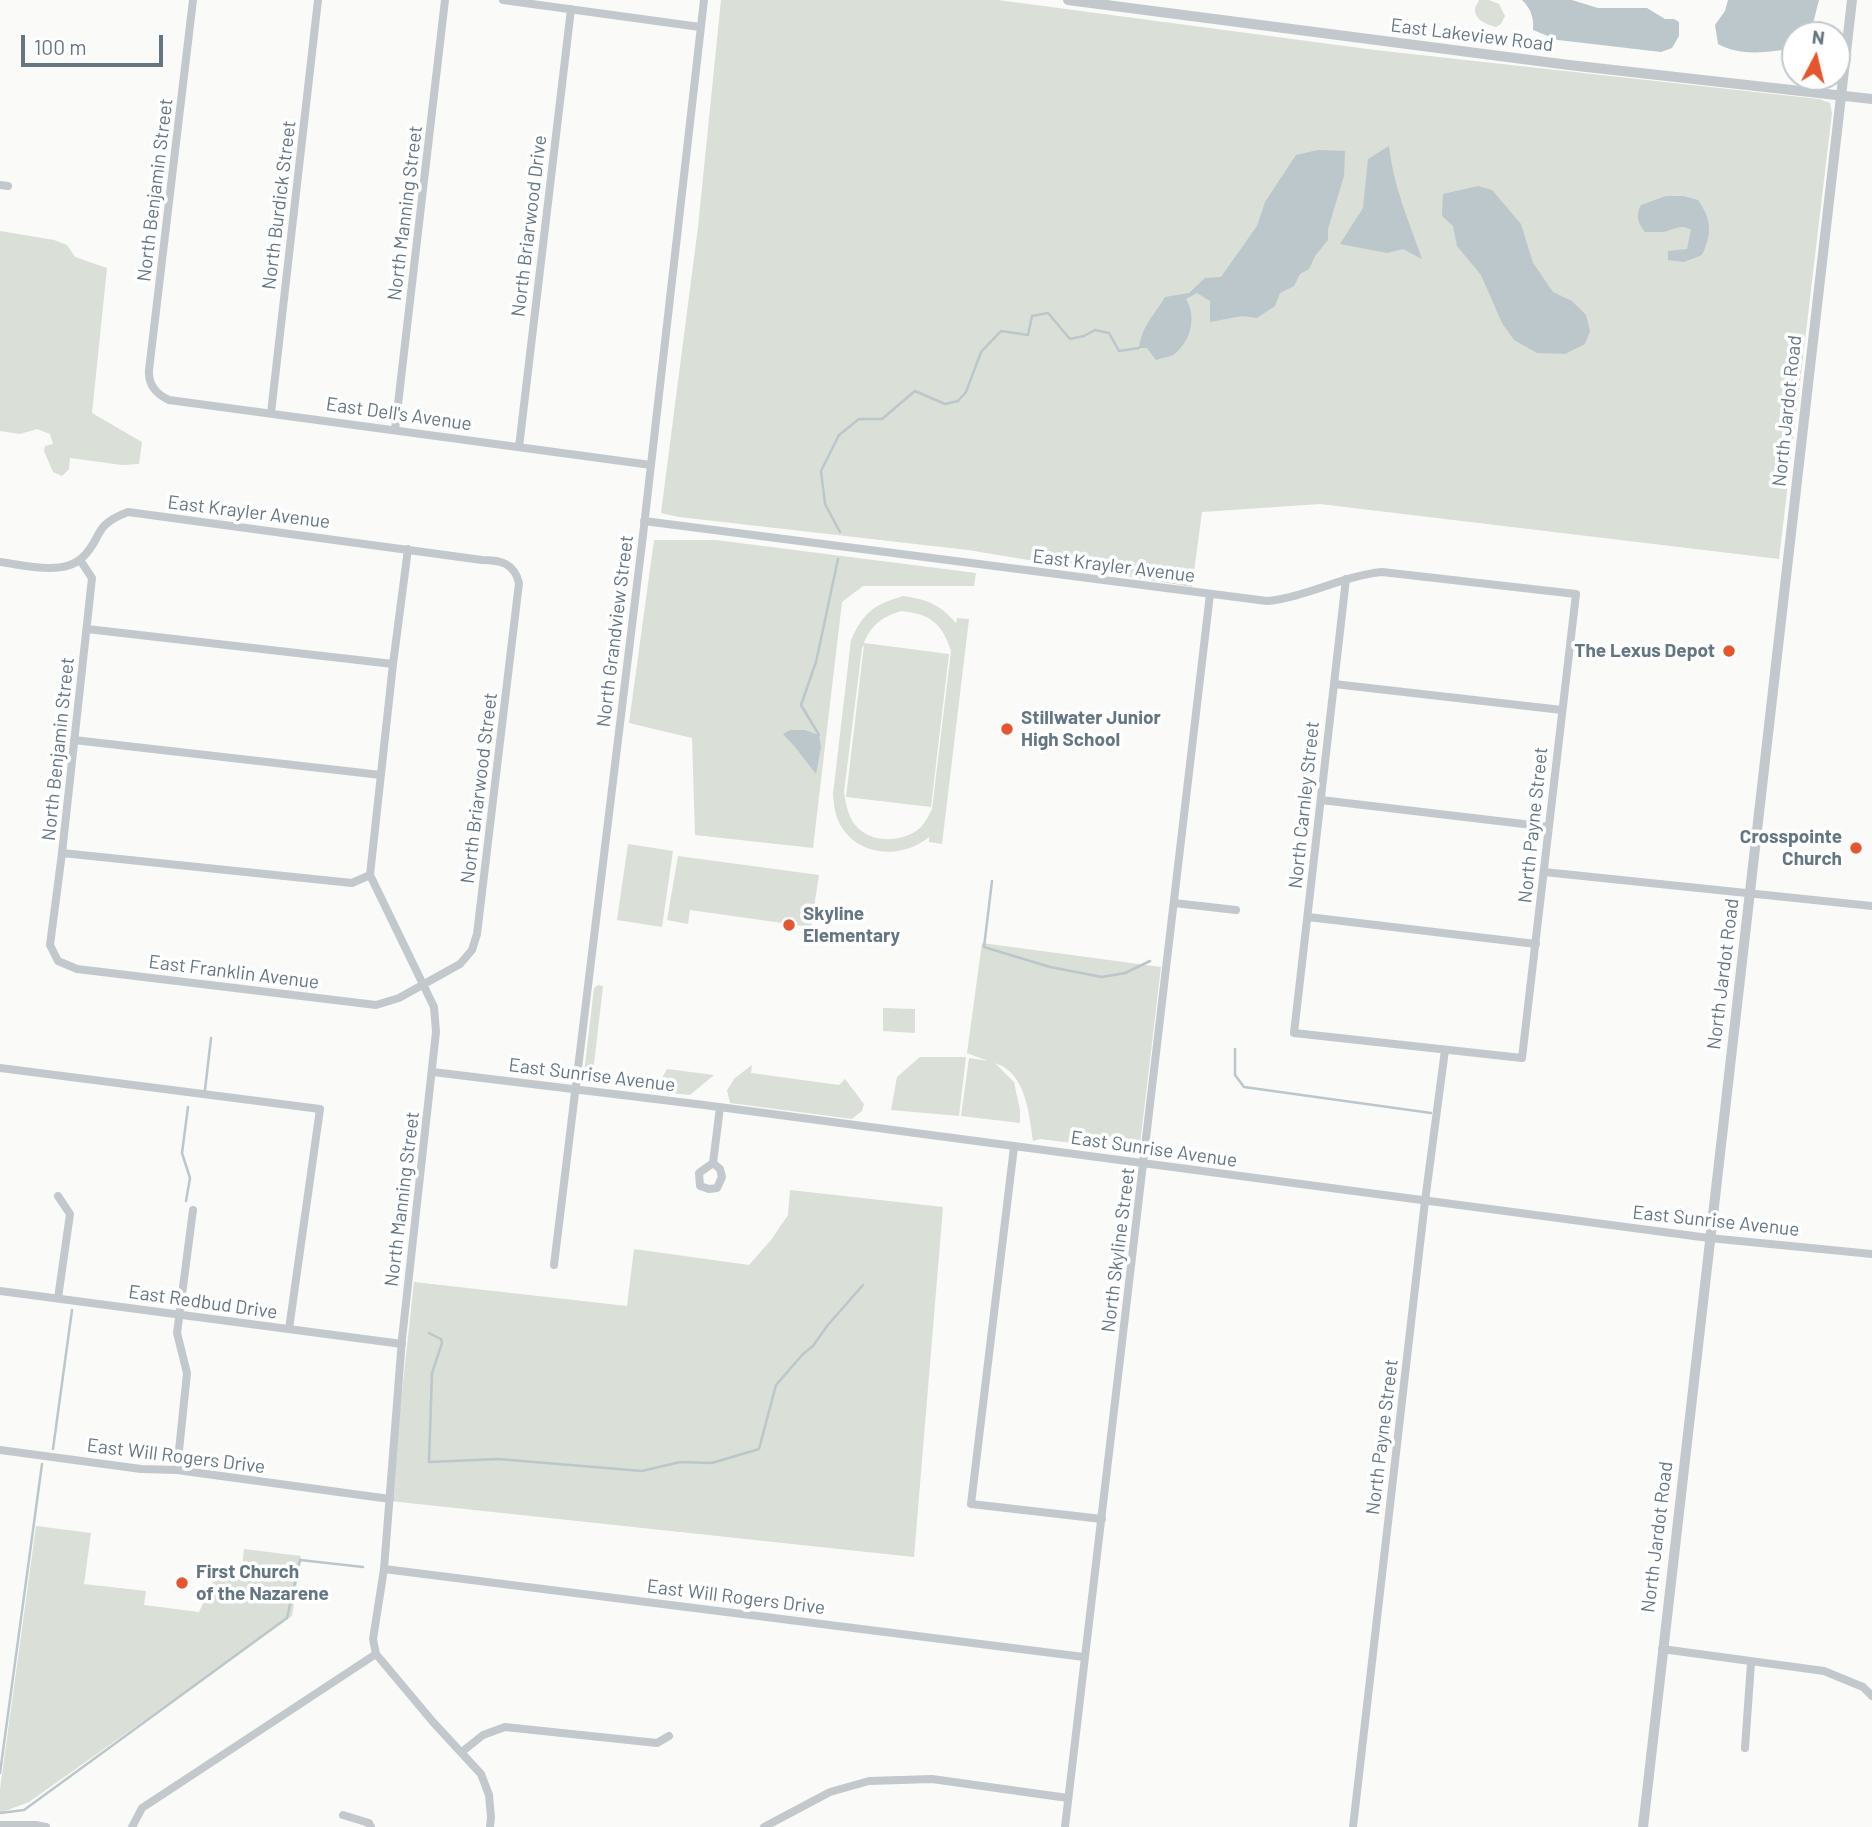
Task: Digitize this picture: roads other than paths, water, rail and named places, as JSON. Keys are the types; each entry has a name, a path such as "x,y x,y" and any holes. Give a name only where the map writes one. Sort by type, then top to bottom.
{"street":[{"name":"North Benjamin Street","path":"150,384 149,370 193,0"},
{"name":"North Burdick Street","path":"271,413 318,0"},
{"name":"North Manning Street","path":"395,430 445,0"},
{"path":"503,0 700,27"},
{"name":"North Grandview Street","path":"554,1265 704,0"},
{"name":"East Lakeview Road","path":"1068,0 1569,65 1872,99"},
{"name":"North Jardot Road","path":"1643,1827 1852,0"},
{"name":"North Briarwood Drive","path":"519,447 571,9"},
{"name":"East Dell's Avenue","path":"150,384 158,394 169,400 650,465"},
{"name":"East Krayler Avenue","path":"80,560 104,524 128,512 496,560 505,562 513,569"},
{"name":"East Krayler Avenue","path":"644,521 1267,601 1291,598 1346,579 1382,572 1576,594"},
{"path":"62,853 352,883 370,875 408,549"},
{"name":"North Benjamin Street","path":"50,945 92,578 80,560"},
{"path":"0,562 60,567 80,560"},
{"name":"North Briarwood Street","path":"422,984 460,964 472,950 477,934 519,583 513,569"},
{"name":"North Carnley Street","path":"1346,579 1294,1034 1445,1050"},
{"name":"North Skyline Street","path":"1065,1827 1210,594"},
{"name":"North Payne Street","path":"1353,1827 1425,1201 1445,1050 1522,1059 1576,594"},
{"path":"87,629 393,664"},
{"path":"1334,684 1562,710"},
{"path":"74,740 382,775"},
{"path":"1321,800 1549,827"},
{"path":"1544,872 1872,906"},
{"name":"North Manning Street","path":"370,875 434,1007 436,1032 402,1344 384,1569 374,1627 376,1654"},
{"path":"1174,902 1236,910"},
{"path":"1308,917 1536,944"},
{"name":"East Franklin Avenue","path":"50,945 58,961 77,969 376,1005 399,998 422,984"},
{"path":"0,1068 320,1109 289,1329"},
{"name":"East Sunrise Avenue","path":"433,1072 575,1088 1709,1238 1872,1254"},
{"path":"713,1163 720,1107"},
{"path":"1014,1147 971,1504 1102,1519"},
{"path":"58,1196 70,1214 58,1298"},
{"path":"177,1470 187,1373 177,1333 193,1210"},
{"name":"East Redbud Drive","path":"0,1291 402,1344"},
{"name":"East Will Rogers Drive","path":"0,1450 141,1469 177,1470 390,1499"},
{"name":"East Will Rogers Drive","path":"384,1569 1084,1657"},
{"path":"1662,1649 1824,1671 1863,1687 1872,1696"},
{"path":"132,1827 142,1808 376,1654 481,1774 489,1795 490,1827"},
{"path":"1745,1748 1751,1663"},
{"path":"463,1751 483,1735 505,1727 657,1743 669,1736"},
{"path":"764,1827 830,1792 869,1781 932,1779 1068,1798"},
{"path":"343,1815 369,1823 371,1827"},
{"path":"0,1825 46,1827"}],"waterway":[{"path":"840,532 825,504 821,471 839,435 859,419 882,419 915,391 945,404 958,401 966,392 981,352 1001,331 1028,335 1032,316 1048,313 1070,339 1095,330 1109,333 1119,351 1139,348"},
{"path":"819,735 801,705 816,662 838,559"},
{"path":"992,881 984,947 1050,967 1102,977 1125,973 1150,961"},
{"path":"205,1090 211,1038"},
{"path":"1235,1049 1235,1075 1244,1087 1431,1113"},
{"path":"186,1201 190,1178 182,1153 188,1107"},
{"path":"429,1333 441,1339 442,1343 432,1373 429,1462 498,1459 642,1471 680,1462 712,1463 759,1449 776,1385 813,1346 863,1285"},
{"path":"53,1449 72,1310"},
{"path":"0,1773 42,1464"},
{"path":"0,1813 24,1810 287,1618 300,1560 363,1567"}],"place":[{"name":"The Lexus Depot","path":"1729,651"},
{"name":"Stillwater Junior High School","path":"1007,729"},
{"name":"Crosspointe Church","path":"1856,848"},
{"name":"Skyline Elementary","path":"789,925"},
{"name":"First Church of the Nazarene","path":"182,1583"}]}
